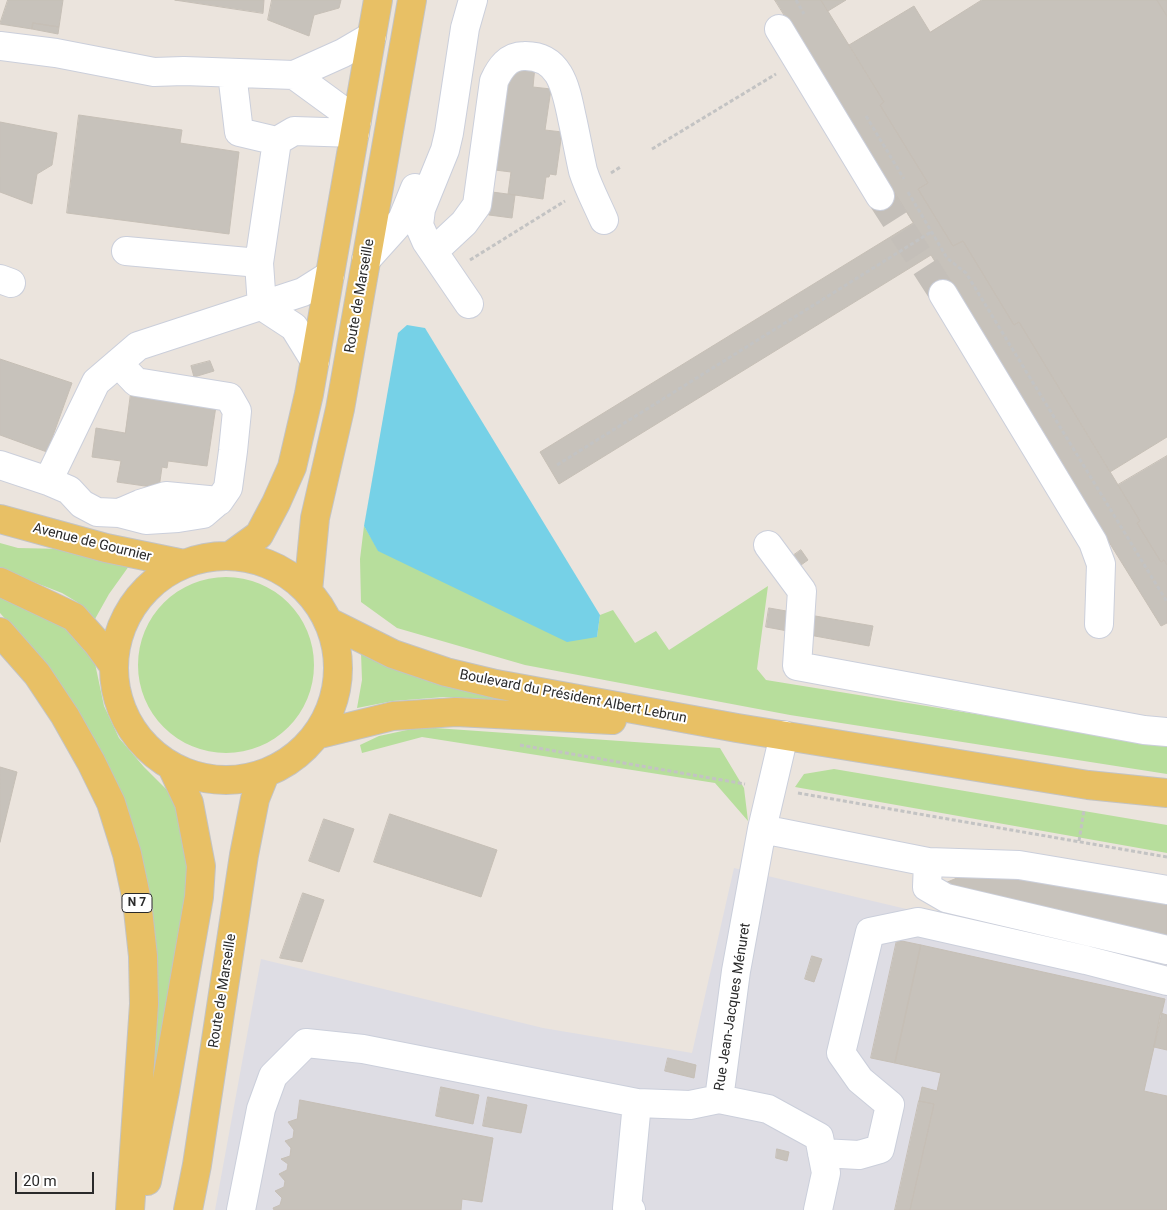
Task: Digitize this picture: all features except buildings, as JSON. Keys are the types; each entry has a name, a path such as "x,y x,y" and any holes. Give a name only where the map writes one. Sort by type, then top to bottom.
{"main road":[{"path":"230,556 259,535 276,503 292,466 315,362 378,0"},
{"name":"Route de Marseille","path":"308,591 315,518 340,409 412,0"},
{"name":"Avenue de Gournier","path":"5,523 106,548 184,564"},
{"path":"230,556 259,561 286,573 308,591 320,606 329,622 337,651 338,680 331,709 316,735 297,755 265,774 242,779 208,779 172,767 150,751 130,726 118,697 114,666 119,634 134,604 156,580 184,564 207,557 230,556"},
{"path":"0,582 74,617 97,642 114,666"},
{"name":"Boulevard du Président Albert Lebrun","path":"329,622 393,654 446,672 496,684 784,735 1086,797 1167,806"},
{"name":"N 7","path":"0,632 38,674 65,716 111,803 127,854 137,901 143,956 144,1004 130,1210"},
{"name":"Boulevard du Président Albert Lebrun","path":"316,735 393,716 456,712 737,728"},
{"path":"141,1210 165,1091 199,897 201,866 189,803 172,767"},
{"name":"Route de Marseille","path":"188,1210 197,1165 244,855 255,799 265,774"},
{"name":"Boulevard du Président Albert Lebrun","path":"1086,797 1167,793"}],"street":[{"path":"366,260 402,220 427,156 433,132 455,0"},
{"path":"469,304 426,241 420,225 421,209 445,150 451,124 464,28 473,0"},
{"path":"779,29 880,196"},
{"path":"0,46 56,53 154,72 184,71 294,75 342,53 372,36"},
{"path":"434,251 464,223 477,205 494,81 500,68 521,56 534,56 548,62 558,72 565,85 584,173 604,220"},
{"path":"232,73 240,132 277,141 294,131 356,127"},
{"path":"294,75 356,127"},
{"path":"262,306 260,263 277,141"},
{"path":"126,251 260,263"},
{"path":"48,481 96,382 138,346 303,292 330,275"},
{"path":"943,294 1093,542 1101,564 1099,624"},
{"path":"262,306 294,326 315,362"},
{"path":"0,465 69,490 82,504 97,512 119,513 166,496 219,501 228,488 233,451 236,411 229,397 136,382 118,363"},
{"path":"768,545 802,592 797,666 1144,730 1167,732"},
{"name":"Rue Jean-Jacques Ménuret","path":"784,735 762,830 736,971 719,1099 768,1109 819,1137 826,1174 818,1210"},
{"path":"762,830 928,862 1019,865 1167,890"},
{"path":"928,862 927,887 946,898 1167,950"},
{"path":"822,1153 860,1155 880,1149 890,1105 860,1080 841,1053 870,932 918,922 1086,960 1167,981"},
{"path":"241,1210 261,1108 273,1076 306,1043 364,1049 432,1061 636,1103 690,1105 719,1099"},
{"path":"631,1210 627,1208 636,1103"}],"path":[{"path":"652,148 782,70"},
{"path":"463,264 571,198"},
{"path":"557,464 931,232"},
{"path":"519,744 1167,857"},
{"path":"1079,841 1086,797"}],"shaded area":[{"path":"734,868 1167,971 1167,1210 215,1210 261,959 543,1028 692,1053"}],"green space":[{"path":"364,526 379,551 597,637 600,615 613,610 635,643 656,631 669,650 768,586 757,669 766,680 1167,745 1167,774 790,715 525,665 397,628 361,602 360,559"},
{"path":"0,543 18,548 64,549 129,566 109,594 95,619 77,602 62,593 0,569"},
{"path":"217,577 235,577 260,583 275,591 289,602 300,616 308,631 313,648 313,682 308,699 300,714 289,728 275,739 252,750 235,753 217,753 192,747 177,739 163,728 152,714 141,691 138,674 138,656 144,631 152,616 163,602 177,591 200,580"},
{"path":"0,591 55,614 93,654 104,706 119,738 171,794 187,830 189,875 150,1116 158,1003 153,929 43,661 0,613"},
{"path":"361,653 395,669 446,685 521,703 444,697 393,701 357,708 362,680"},
{"path":"421,727 720,748 744,788 748,821 715,783 422,737 362,753 360,745 379,736"},
{"path":"834,769 1167,825 1167,853 795,787 804,774"}],"water":[{"path":"407,325 425,328 600,615 597,637 567,642 378,551 364,526 398,333"}],"tunnel":[{"path":"880,196 943,294"}]}
